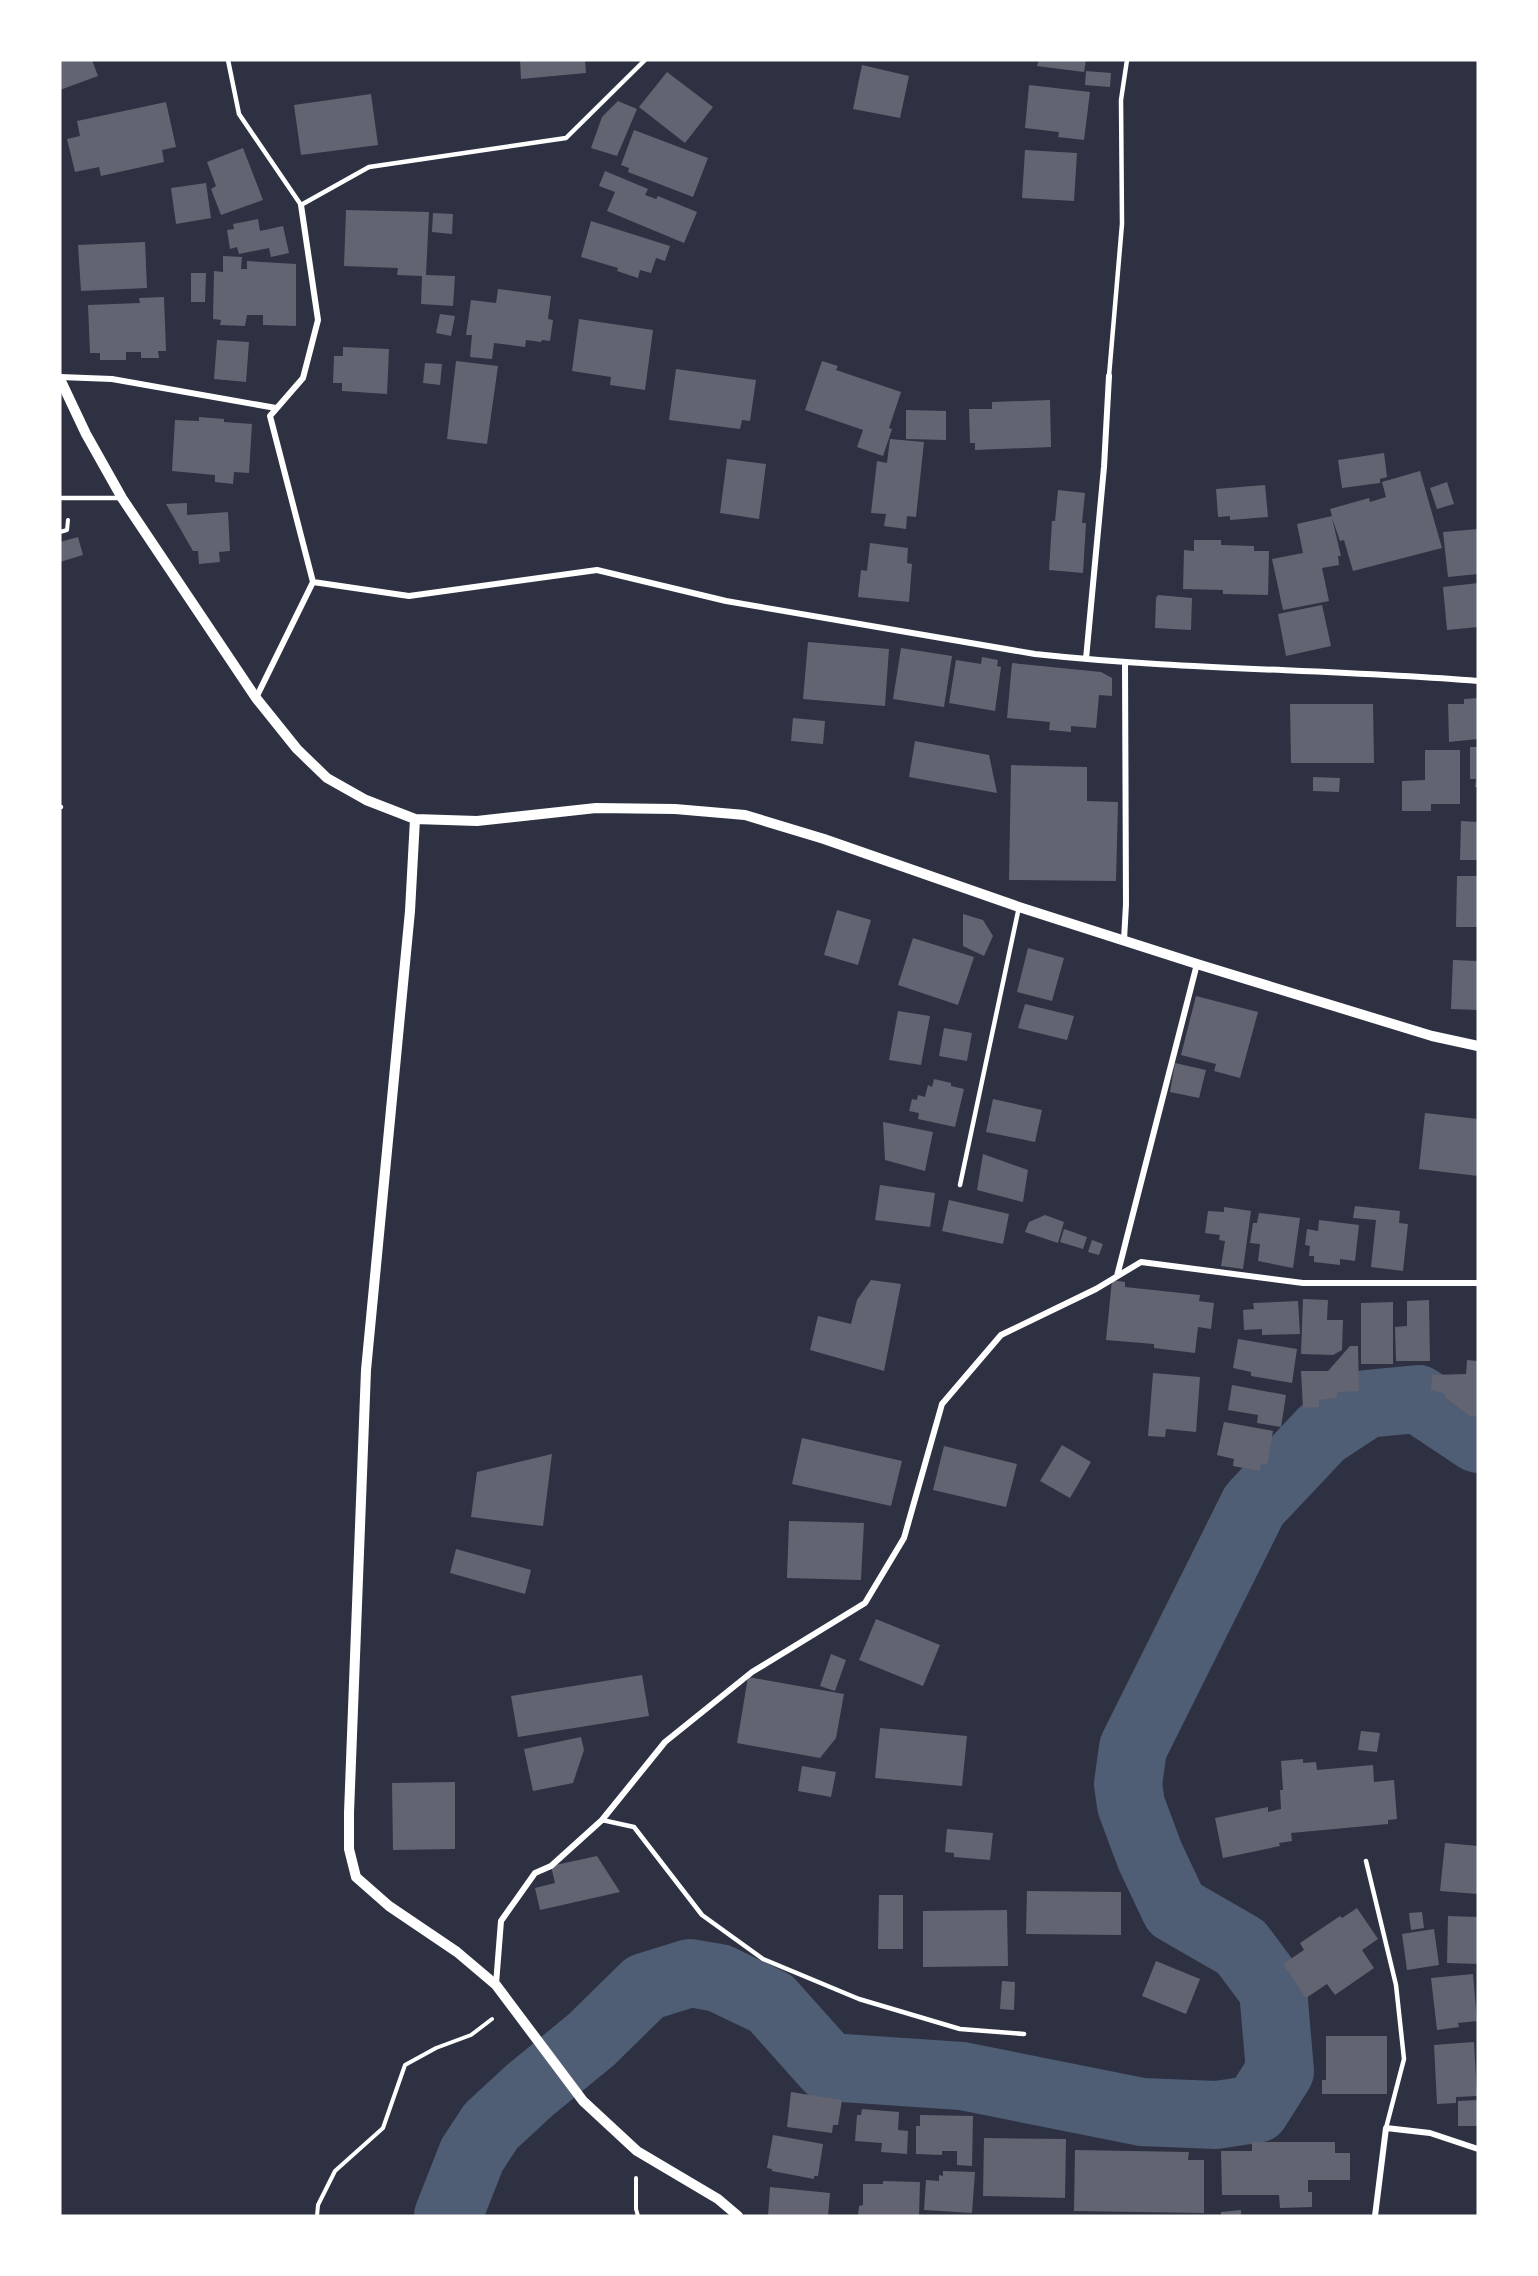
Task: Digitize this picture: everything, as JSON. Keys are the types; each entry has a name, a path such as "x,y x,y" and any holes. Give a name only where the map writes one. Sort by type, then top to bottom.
{"street":[{"path":"256,698 313,582 270,416 303,378 318,320 301,205"},
{"path":"1086,659 1104,467 1108,376"},
{"path":"276,408 112,379 60,378 86,434 122,498 256,698 297,749 327,778 366,800 415,819 477,821 596,808 675,809 745,815 824,839 1019,907 1197,964 1432,1036 1478,1046"},
{"path":"313,582 409,596 597,570 726,601 1035,654 1125,662 1380,673 1478,681"},
{"path":"1124,940 1126,904 1125,662"},
{"path":"415,819 410,911 366,1370 350,1849 356,1877 389,1906 457,1952 496,1984 583,2101 637,2151 718,2199 738,2216"},
{"path":"1117,1276 1197,964"},
{"path":"496,1984 501,1921 535,1872 551,1866 602,1820 665,1742 752,1671 866,1603 904,1538 942,1404 1001,1335 1096,1289 1141,1262 1303,1283 1478,1282"},
{"path":"1375,2216 1386,2128 1431,2133 1478,2149"}],"lane":[{"path":"228,60 239,114 301,205 369,167 566,138 645,60"},
{"path":"1108,376 1122,225 1121,100 1127,60"},
{"path":"60,498 122,498"},
{"path":"960,1185 1019,907"},
{"path":"602,1820 634,1827 702,1915 763,1959 859,1999 960,2029 1024,2034"},
{"path":"1366,1861 1396,1986 1404,2059 1386,2128"}],"path":[{"path":"317,2216 318,2205 335,2171 382,2127 405,2065 436,2048 471,2035 513,2006"},
{"path":"637,2151 636,2209 638,2216"}],"building":[{"path":"60,60 92,60 98,76 60,90"},
{"path":"520,60 585,60 586,73 521,79"},
{"path":"1039,60 1086,60 1084,72 1037,66"},
{"path":"862,65 909,76 900,118 853,109"},
{"path":"1086,71 1111,73 1110,87 1085,85"},
{"path":"667,72 713,107 685,143 639,107"},
{"path":"1029,85 1090,92 1084,140 1058,137 1059,132 1025,128"},
{"path":"371,94 378,145 301,155 294,105"},
{"path":"618,101 637,109 617,156 591,148 602,117"},
{"path":"166,102 176,147 162,150 164,162 101,176 99,167 75,172 67,139 80,136 77,121"},
{"path":"634,130 708,158 693,197 628,172 629,168 621,165"},
{"path":"243,148 263,200 221,215 211,189 216,186 207,162"},
{"path":"1025,150 1077,153 1074,201 1022,198"},
{"path":"605,171 648,189 645,195 656,199 658,196 697,212 684,243 607,211 615,192 599,186"},
{"path":"206,183 211,218 176,224 171,188"},
{"path":"346,210 429,212 426,275 455,276 453,306 421,304 422,276 397,275 398,268 344,266"},
{"path":"433,213 453,214 452,234 432,232"},
{"path":"258,219 260,231 283,226 289,253 271,257 269,248 239,254 237,247 230,249 227,230 234,229 233,224"},
{"path":"591,221 670,246 665,261 656,258 651,273 640,270 638,278 617,271 618,268 581,257"},
{"path":"145,242 147,288 81,291 78,245"},
{"path":"223,256 242,257 241,269 247,269 247,261 296,264 296,326 263,325 263,315 247,315 245,326 220,325 221,320 213,319 214,271 223,272"},
{"path":"191,273 206,273 205,302 191,302"},
{"path":"498,289 551,296 548,319 553,320 550,341 526,340 525,347 494,343 492,359 470,357 472,335 466,335 471,300 496,303"},
{"path":"164,297 166,351 158,351 159,358 141,358 141,352 126,352 126,360 100,360 100,353 90,353 88,305 140,303 139,298"},
{"path":"440,314 455,316 451,336 436,333"},
{"path":"579,319 653,330 645,390 610,385 611,377 572,371"},
{"path":"217,340 249,342 246,382 214,379"},
{"path":"343,347 389,349 387,394 342,391 342,383 333,383 334,356 343,356"},
{"path":"456,361 498,366 487,444 447,439"},
{"path":"822,361 838,366 836,370 901,392 889,428 892,429 883,456 857,447 863,430 805,410"},
{"path":"425,363 442,364 440,385 423,383"},
{"path":"676,369 756,380 750,421 742,420 740,429 669,420"},
{"path":"1050,400 1051,447 975,450 975,443 970,443 969,409 992,409 992,402"},
{"path":"906,410 946,411 946,440 906,439"},
{"path":"199,417 252,424 249,473 234,472 233,484 215,482 215,475 172,471 175,420 199,421"},
{"path":"890,439 924,442 916,517 907,516 906,529 884,526 886,514 871,513 877,461 887,463"},
{"path":"1384,453 1387,477 1380,479 1380,483 1342,488 1338,460"},
{"path":"727,459 766,464 759,519 720,513"},
{"path":"1420,471 1442,548 1353,571 1344,540 1340,541 1332,518 1341,556 1338,556 1339,565 1322,568 1329,601 1283,610 1272,559 1303,553 1297,524 1332,516 1330,509 1369,498 1370,502 1386,497 1382,482"},
{"path":"1447,482 1454,504 1437,509 1430,488"},
{"path":"1265,485 1268,517 1230,520 1230,516 1218,517 1216,489"},
{"path":"1058,490 1085,493 1082,523 1086,523 1083,573 1049,570 1052,521 1055,521"},
{"path":"187,503 187,515 228,512 230,551 219,552 220,562 199,564 198,551 193,551 166,504"},
{"path":"1478,529 1478,574 1448,577 1443,532"},
{"path":"78,537 83,555 60,562 60,542"},
{"path":"1194,540 1221,540 1221,545 1254,546 1254,551 1269,551 1268,595 1223,594 1223,590 1183,589 1184,550 1194,551"},
{"path":"870,543 908,548 907,563 912,564 909,602 858,597 861,570 867,571"},
{"path":"1478,583 1478,627 1447,630 1443,587"},
{"path":"1158,595 1192,598 1191,630 1155,628"},
{"path":"1322,605 1331,646 1286,656 1278,614"},
{"path":"808,642 889,649 885,706 803,699"},
{"path":"901,648 952,656 944,707 893,699"},
{"path":"982,657 998,660 997,666 1001,667 995,711 949,703 956,660 981,664"},
{"path":"1012,663 1101,672 1112,678 1112,696 1099,695 1096,728 1071,726 1071,732 1049,730 1050,722 1007,718"},
{"path":"1478,698 1478,739 1449,742 1448,704 1464,704 1464,699"},
{"path":"1290,704 1373,704 1374,763 1291,763"},
{"path":"793,718 825,721 823,744 791,741"},
{"path":"915,741 989,755 997,793 909,777"},
{"path":"1470,747 1478,747 1478,787 1475,787 1476,779 1470,779"},
{"path":"1425,750 1460,750 1460,804 1431,804 1431,811 1402,811 1402,781 1425,780"},
{"path":"1011,765 1087,767 1087,801 1118,802 1116,881 1009,880"},
{"path":"1313,777 1340,778 1339,792 1313,791"},
{"path":"1461,821 1478,822 1478,860 1460,860"},
{"path":"1457,876 1478,876 1478,927 1456,927"},
{"path":"837,910 871,920 858,965 824,955"},
{"path":"963,914 983,920 993,936 984,956 963,946"},
{"path":"913,938 974,957 958,1005 898,985"},
{"path":"1028,948 1064,958 1052,1001 1017,992"},
{"path":"1453,960 1478,961 1478,1010 1451,1009"},
{"path":"1196,996 1258,1012 1240,1078 1214,1071 1216,1064 1181,1055"},
{"path":"1025,1004 1074,1016 1067,1040 1018,1028"},
{"path":"898,1011 930,1016 921,1065 889,1060"},
{"path":"944,1028 972,1033 967,1061 939,1056"},
{"path":"1175,1063 1206,1070 1199,1098 1170,1092"},
{"path":"934,1079 964,1089 955,1127 918,1119 919,1113 909,1111 912,1099 917,1100 918,1095 925,1097 928,1085 932,1087"},
{"path":"993,1099 1042,1110 1035,1142 986,1132"},
{"path":"1425,1113 1478,1119 1478,1176 1419,1169"},
{"path":"883,1122 933,1132 925,1171 885,1160"},
{"path":"983,1154 1028,1170 1023,1202 977,1190"},
{"path":"880,1185 935,1193 930,1227 875,1220"},
{"path":"949,1200 1009,1214 1003,1244 942,1231"},
{"path":"1355,1206 1400,1211 1399,1223 1408,1224 1403,1271 1371,1267 1376,1220 1353,1218"},
{"path":"1224,1207 1251,1211 1243,1269 1221,1266 1225,1241 1219,1240 1220,1235 1205,1233 1208,1211 1224,1212"},
{"path":"1259,1213 1300,1218 1293,1268 1258,1261 1260,1244 1250,1243 1253,1223 1257,1223"},
{"path":"1045,1215 1064,1222 1058,1243 1025,1232 1029,1222"},
{"path":"1319,1220 1359,1225 1355,1261 1340,1259 1340,1265 1314,1262 1314,1256 1309,1256 1310,1246 1305,1245 1307,1229 1318,1231"},
{"path":"1064,1229 1087,1237 1083,1249 1060,1242"},
{"path":"1092,1240 1103,1244 1099,1255 1088,1252"},
{"path":"871,1280 901,1284 884,1371 810,1350 818,1316 851,1324 857,1300"},
{"path":"1112,1280 1125,1282 1125,1287 1200,1295 1199,1301 1214,1303 1211,1329 1198,1327 1195,1353 1154,1348 1154,1344 1106,1340"},
{"path":"1303,1299 1328,1300 1327,1320 1343,1320 1342,1350 1333,1355 1301,1354"},
{"path":"1429,1300 1430,1361 1396,1361 1395,1327 1407,1326 1407,1301"},
{"path":"1298,1301 1300,1334 1262,1335 1262,1329 1244,1330 1243,1310 1254,1309 1253,1303"},
{"path":"1393,1302 1393,1364 1361,1364 1361,1303"},
{"path":"1238,1339 1297,1349 1292,1383 1251,1376 1251,1372 1233,1368"},
{"path":"1350,1346 1358,1346 1359,1391 1337,1392 1337,1398 1319,1400 1319,1407 1303,1408 1301,1371 1328,1371"},
{"path":"1467,1360 1478,1361 1478,1416 1471,1417 1446,1398 1444,1393 1431,1390 1432,1375 1466,1374"},
{"path":"1153,1373 1200,1377 1196,1432 1166,1429 1165,1437 1148,1436"},
{"path":"1232,1385 1286,1395 1281,1427 1257,1423 1258,1415 1228,1410"},
{"path":"1224,1422 1273,1431 1267,1465 1261,1463 1260,1471 1233,1466 1234,1459 1217,1455"},
{"path":"802,1438 902,1461 891,1506 792,1484"},
{"path":"1062,1445 1091,1462 1070,1498 1040,1481"},
{"path":"944,1446 1017,1464 1006,1507 933,1490"},
{"path":"552,1454 543,1526 471,1517 477,1472"},
{"path":"789,1521 864,1523 861,1580 787,1578"},
{"path":"456,1549 531,1570 525,1594 450,1573"},
{"path":"876,1619 940,1645 923,1686 859,1660"},
{"path":"831,1654 846,1660 835,1691 820,1686"},
{"path":"642,1675 649,1716 518,1737 511,1696"},
{"path":"748,1677 844,1694 836,1738 820,1758 737,1743"},
{"path":"880,1728 967,1736 962,1786 875,1778"},
{"path":"1361,1731 1380,1733 1377,1752 1358,1750"},
{"path":"581,1737 584,1750 573,1783 533,1791 524,1749"},
{"path":"1303,1759 1303,1763 1316,1762 1317,1770 1373,1765 1374,1782 1394,1780 1397,1819 1388,1820 1388,1824 1291,1833 1292,1841 1279,1843 1280,1846 1223,1858 1215,1818 1268,1807 1268,1812 1281,1809 1280,1790 1283,1790 1281,1761"},
{"path":"802,1766 836,1772 831,1797 798,1791"},
{"path":"455,1782 455,1849 393,1850 392,1783"},
{"path":"947,1829 993,1833 990,1860 954,1857 954,1853 945,1852"},
{"path":"1445,1843 1478,1846 1478,1894 1440,1891"},
{"path":"597,1856 620,1892 540,1910 535,1888 555,1883 551,1866"},
{"path":"1027,1891 1121,1892 1121,1935 1026,1934"},
{"path":"879,1895 903,1895 903,1949 878,1949"},
{"path":"1357,1908 1378,1939 1362,1950 1374,1968 1335,1995 1327,1984 1306,1998 1283,1964 1304,1950 1300,1943 1340,1916 1342,1918"},
{"path":"1007,1910 1008,1966 923,1967 923,1911"},
{"path":"1422,1912 1424,1928 1411,1930 1409,1913"},
{"path":"1448,1916 1478,1917 1478,1964 1447,1963"},
{"path":"1434,1929 1439,1965 1407,1970 1402,1934"},
{"path":"1156,1961 1200,1979 1186,2014 1142,1996"},
{"path":"1473,1974 1477,2021 1458,2023 1459,2027 1437,2030 1431,1978"},
{"path":"1002,1981 1015,1982 1014,2010 1000,2009"},
{"path":"1326,2036 1387,2036 1387,2094 1322,2094 1322,2080 1326,2080"},
{"path":"1474,2042 1477,2096 1456,2097 1456,2103 1437,2104 1434,2045"},
{"path":"791,2092 842,2100 838,2125 833,2125 832,2133 787,2127"},
{"path":"1478,2100 1478,2126 1458,2126 1458,2101"},
{"path":"862,2109 899,2112 898,2130 908,2131 907,2154 881,2152 882,2143 855,2141 857,2115 861,2115"},
{"path":"920,2115 973,2116 972,2166 957,2165 957,2151 942,2151 942,2155 916,2154 916,2126 920,2126"},
{"path":"773,2135 823,2144 818,2176 814,2176 814,2179 767,2168"},
{"path":"984,2138 1066,2139 1065,2198 983,2196"},
{"path":"1252,2142 1335,2142 1335,2153 1350,2153 1350,2180 1308,2180 1308,2192 1312,2192 1312,2207 1280,2208 1279,2195 1222,2195 1221,2151 1252,2151"},
{"path":"1075,2150 1189,2152 1188,2160 1204,2160 1204,2213 1074,2211"},
{"path":"943,2171 975,2172 972,2213 924,2210 926,2180 939,2181 939,2175 943,2176"},
{"path":"883,2181 920,2182 919,2216 858,2216 859,2206 863,2205 863,2184 883,2184"},
{"path":"770,2187 830,2193 828,2216 768,2216"},
{"path":"1241,2210 1241,2216 1221,2216 1221,2212"}],"waterway":[{"path":"448,2216 472,2155 491,2126 530,2090 591,2040 645,1987 690,1973 719,1978 771,2003 828,2067 962,2076 1142,2112 1216,2115 1256,2109 1280,2071 1273,1990 1241,1947 1175,1909 1150,1856 1131,1805 1128,1784 1133,1748 1254,1505 1322,1433 1366,1404 1418,1399 1478,1439"}]}
